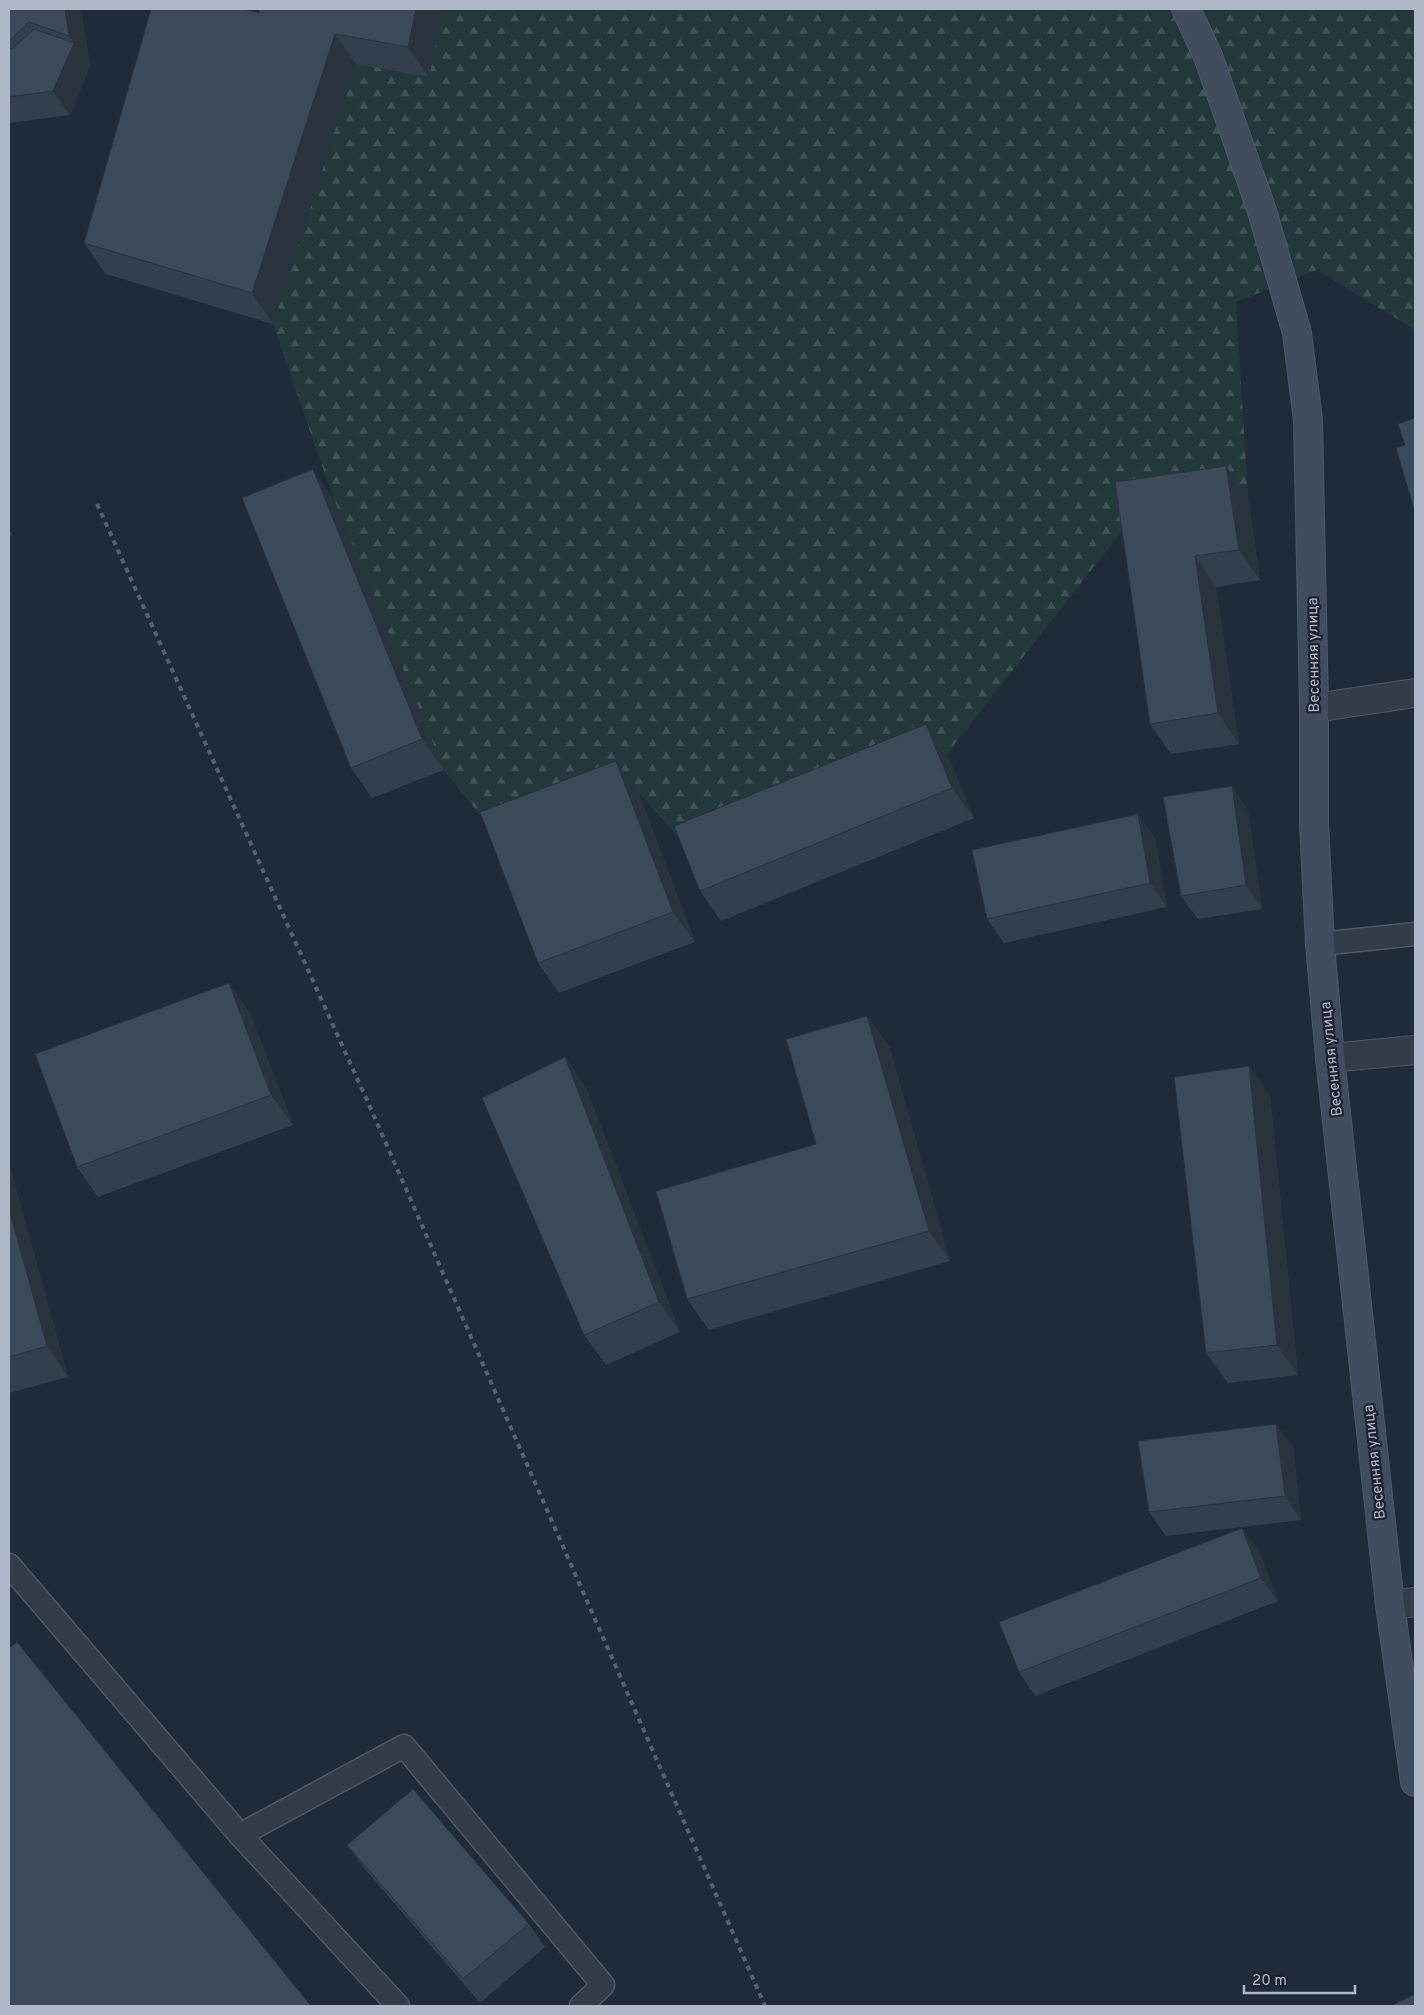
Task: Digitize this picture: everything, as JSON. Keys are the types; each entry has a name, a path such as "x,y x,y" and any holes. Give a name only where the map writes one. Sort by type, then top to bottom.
{"main road":[{"name":"Весенняя улица","path":"1186,9 1208,56 1262,210 1297,333 1308,420 1314,708 1314,824 1320,944 1330,1058 1403,1604 1415,1782"}],"street":[{"path":"1314,708 1415,693"},
{"path":"1330,1058 1415,1050"}],"lane":[{"path":"1320,944 1415,934"},
{"path":"9,1565 240,1835 398,2006"},
{"path":"240,1835 404,1746 602,1985 581,2006"}],"green space":[{"path":"443,9 1415,9 1415,330 1317,270 1236,302 1248,496 1136,513 947,754 695,856 637,791 502,842 444,770 334,500 273,324 356,64"}],"building":[{"path":"9,9 65,9 69,36 29,22 9,41"},
{"path":"151,9 243,9 259,13 259,9 416,9 408,47 335,34 252,293 84,243"},
{"path":"34,29 74,43 53,91 9,97 9,49 12,49"},
{"path":"1415,418 1415,513 1396,448 1405,445 1398,424"},
{"path":"1226,466 1239,550 1195,556 1218,713 1150,724 1115,482"},
{"path":"313,469 422,739 351,768 242,498"},
{"path":"926,724 952,788 700,891 674,826"},
{"path":"616,761 673,912 538,963 480,812"},
{"path":"1232,786 1246,885 1181,896 1163,797"},
{"path":"1138,814 1150,883 987,919 972,850"},
{"path":"229,983 271,1095 77,1167 35,1054"},
{"path":"867,1016 929,1231 687,1299 656,1191 816,1144 786,1039"},
{"path":"565,1057 659,1302 584,1335 482,1098"},
{"path":"1249,1066 1277,1345 1206,1353 1174,1077"},
{"path":"9,1209 47,1346 9,1357"},
{"path":"1276,1424 1285,1496 1149,1512 1138,1441"},
{"path":"1242,1528 1261,1578 1019,1672 999,1622"},
{"path":"17,1642 311,2006 9,2006 9,1648"},
{"path":"413,1789 529,1924 463,1979 347,1845"},
{"path":"1415,1994 1415,2006 1391,2006"}],"railway":[{"path":"97,504 366,1098 765,2006"}]}
